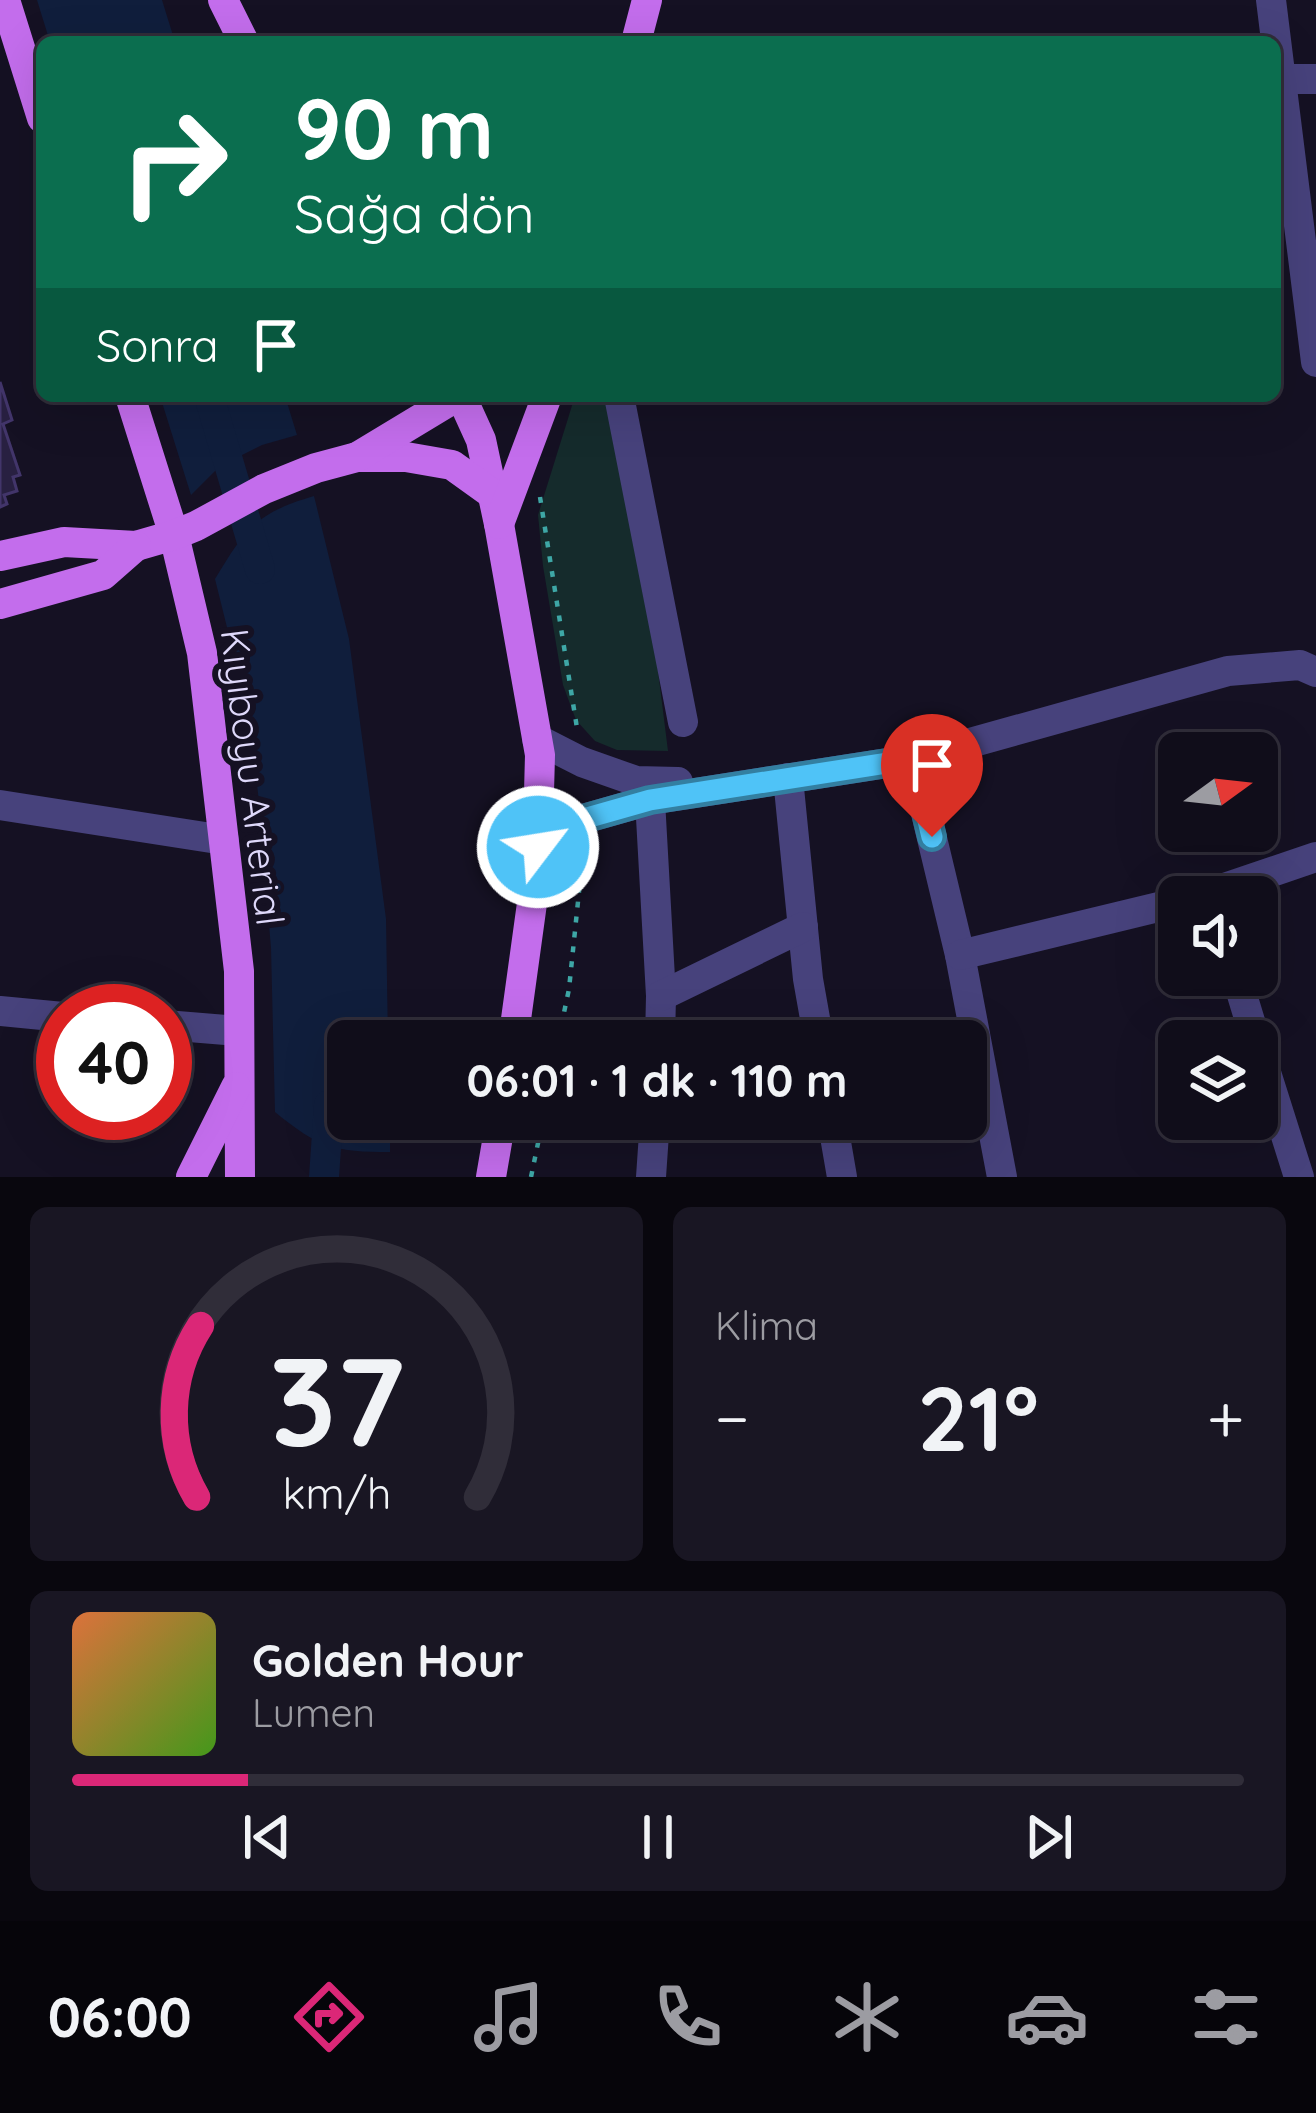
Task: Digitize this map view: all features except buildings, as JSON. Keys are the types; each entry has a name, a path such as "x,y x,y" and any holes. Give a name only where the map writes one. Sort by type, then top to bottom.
{"main road":[{"path":"4,0 36,99"},
{"path":"223,0 241,36"},
{"path":"638,36 646,0"},
{"name":"Kıyıboyu Arterial","path":"132,402 185,531 239,971 241,1177"},
{"path":"357,457 450,402"},
{"path":"463,402 481,440 540,755 537,867 516,1020"},
{"path":"499,524 545,402"},
{"path":"0,556 64,542 136,546 185,531 264,489 316,468 357,457 406,457 452,465 490,493"},
{"path":"0,604 104,575 136,546"},
{"path":"191,1177 239,1082"},
{"path":"490,1177 497,1140"}],"street":[{"path":"1270,0 1275,36"},
{"path":"1316,79 1281,79 1316,362"},
{"path":"620,402 683,722"},
{"path":"538,847 576,821 650,800 913,759 1228,671 1300,665 1316,672"},
{"path":"537,739 582,762 637,781 756,784"},
{"path":"913,759 960,955 1002,1177"},
{"path":"788,778 816,1020"},
{"path":"650,800 660,1020"},
{"path":"0,805 224,839"},
{"path":"1262,876 1316,857"},
{"path":"960,955 1158,907"},
{"path":"661,996 802,927"},
{"path":"0,1012 36,1015"},
{"path":"192,1027 238,1031"},
{"path":"1278,1110 1299,1177"},
{"path":"651,1177 654,1140"},
{"path":"836,1140 842,1177"}],"path":[{"path":"531,1177 539,1140"}],"green space":[{"path":"573,402 611,402 640,527 668,751 617,750 595,741 576,720 563,685 538,515"}],"water":[{"path":"37,0 162,0 173,36 48,36"},
{"path":"162,402 287,402 297,435 262,445 220,466 191,495"},
{"path":"314,496 349,639 386,919 388,1020 327,1020 327,1140 390,1140 390,1152 328,1146 275,1112 271,948 258,793 249,716 215,579 254,525 278,509"}],"waterway":[{"path":"211,402 260,569"},
{"path":"324,1177 327,1134"}],"route":[{"path":"538,847 576,821 650,800 913,759 932,837"}]}
